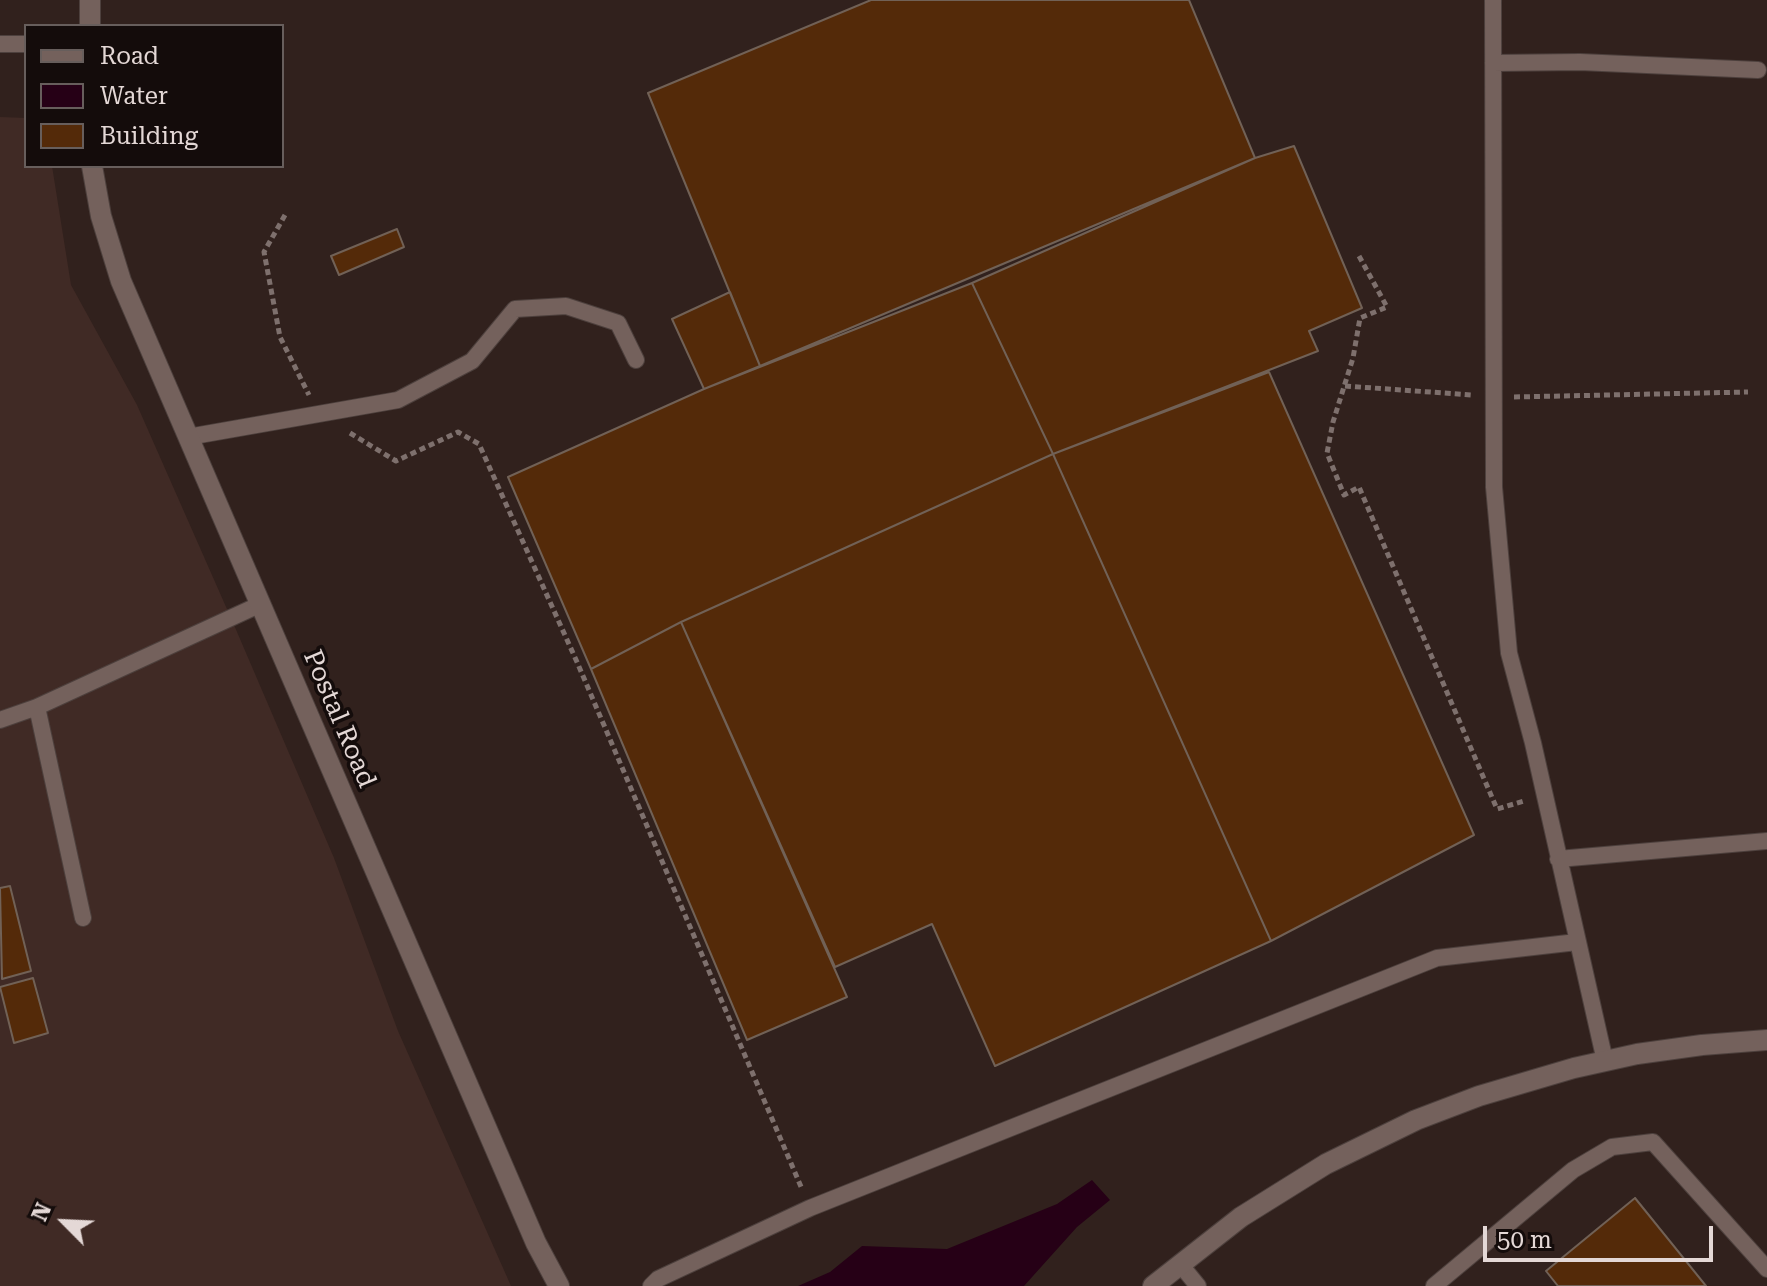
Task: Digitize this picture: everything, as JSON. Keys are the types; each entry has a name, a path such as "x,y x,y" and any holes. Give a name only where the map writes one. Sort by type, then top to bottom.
{"street":[{"path":"90,0 90,24"},
{"name":"Postal Road","path":"92,168 101,216 121,281 530,1229 559,1286"},
{"path":"1153,1286 1241,1217 1326,1164 1416,1120 1479,1096 1605,1061 1702,1045 1767,1040"}],"lane":[{"path":"1493,0 1494,487 1509,653 1605,1061"},
{"path":"0,44 24,44"},
{"path":"1493,63 1580,62 1758,70"},
{"path":"188,437 398,400 472,361 515,309 566,306 618,323 636,360"},
{"path":"0,720 37,707 261,604"},
{"path":"37,707 83,918"},
{"path":"1558,859 1767,841"},
{"path":"651,1286 658,1279 810,1208 1437,958 1577,942"},
{"path":"1434,1286 1573,1170 1612,1147 1653,1142 1767,1269"},
{"path":"1180,1264 1198,1286"}],"path":[{"path":"285,215 264,252 280,337 319,415 396,461 458,432 479,444 577,662 810,1208"},
{"path":"1359,256 1387,307 1360,318 1327,453 1344,495 1359,487 1497,809 1544,795"},
{"path":"1345,386 1494,397 1748,392"}],"shaded area":[{"path":"0,117 24,118 24,168 52,168 71,285 137,405 234,625 334,858 398,1031 511,1286 0,1286"}],"water":[{"path":"1092,1180 1110,1200 1077,1227 1024,1286 798,1286 830,1272 862,1246 947,1249 1057,1204"}],"building":[{"path":"871,0 1189,0 1255,158 760,366 648,93"},
{"path":"1294,146 1362,308 1309,331 1318,351 1053,454 972,283 1255,158"},
{"path":"397,229 404,247 339,275 331,256"},
{"path":"972,283 1053,454 681,622 591,669 508,477 704,389"},
{"path":"730,292 760,366 704,389 672,319"},
{"path":"1269,372 1474,835 1271,941 1053,454"},
{"path":"1053,454 1271,941 995,1066 932,924 835,967 681,622"},
{"path":"681,622 847,997 747,1040 591,669"},
{"path":"10,886 31,971 2,979 0,888"},
{"path":"33,978 48,1033 14,1043 0,987"},
{"path":"1635,1198 1706,1286 1558,1286 1546,1271"}]}
